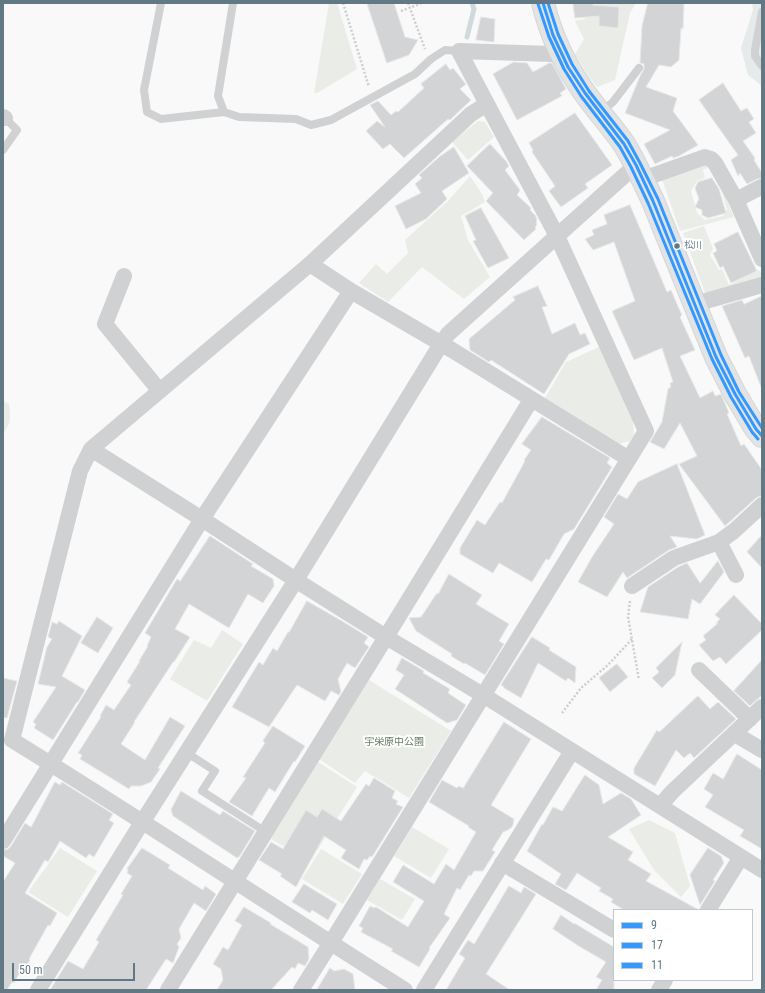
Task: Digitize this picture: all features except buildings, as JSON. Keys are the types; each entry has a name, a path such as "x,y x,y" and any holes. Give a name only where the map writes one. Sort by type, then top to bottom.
{"main road":[{"path":"543,3 561,53 580,86 624,145 639,172 653,201 716,357 745,411 762,436"}],"street":[{"path":"301,990 646,431 557,236 459,51 561,53"},
{"path":"405,990 12,740 9,725 46,610 80,471 91,449 310,264 471,114 487,104"},
{"path":"38,990 296,580 448,334 557,236 639,172 705,157 710,158 715,163 736,200 762,259"},
{"path":"736,200 761,187 762,188"},
{"path":"310,264 351,291 629,459"},
{"path":"124,276 105,324 159,390"},
{"path":"695,304 762,285"},
{"path":"3,841 202,519 351,291"},
{"path":"168,990 531,400"},
{"path":"91,449 386,637 482,695 762,870"},
{"path":"632,586 674,558 719,542 760,512"},
{"path":"719,542 736,575"},
{"path":"699,670 750,719"},
{"path":"660,806 672,792 762,707"},
{"path":"735,734 762,750"},
{"path":"424,990 572,751"},
{"path":"709,909 741,857"},
{"path":"502,863 613,929"},
{"path":"659,990 664,981"}],"lane":[{"path":"161,3 144,90 147,112 161,119 224,112 239,117 296,119 311,125 331,120 415,74 431,59 445,50 459,51"},
{"path":"224,112 218,96 233,3"},
{"path":"762,12 755,56 762,66"},
{"path":"600,113 614,102 640,68"},
{"path":"3,150 17,130 4,117"},
{"path":"187,753 215,771 202,791 266,832"}],"path":[{"path":"342,3 372,97"},
{"path":"408,3 425,49 431,59"},
{"path":"401,11 422,3"},
{"path":"632,586 628,617 639,680"},
{"path":"562,713 581,688 608,665 632,639"}],"shaded area":[{"path":"752,3 762,3 762,86 748,75 741,48 753,10"}],"green space":[{"path":"329,3 337,3 357,69 317,93 314,93"},
{"path":"595,3 636,3 630,13 615,80 597,87 575,54 584,39 575,21 585,19 585,12 594,11"},
{"path":"478,121 485,122 494,137 468,160 452,142"},
{"path":"707,164 708,167 703,170 705,178 697,181 691,191 697,213 705,220 723,216 727,210 721,187 734,217 680,231 662,179"},
{"path":"470,176 482,194 485,202 461,216 468,240 490,277 464,299 422,267 388,302 359,283 376,264 387,274 408,253 405,240 448,201"},
{"path":"704,226 713,249 710,255 719,270 722,269 729,285 759,270 762,274 758,280 705,293 683,233"},
{"path":"599,347 633,421 634,435 630,441 619,444 545,398 566,362"},
{"path":"3,401 9,404 10,417 8,426 3,434"},
{"path":"222,630 243,644 207,701 170,679 194,640 211,648"},
{"name":"宇栄原中公園","path":"369,680 451,731 409,798 365,771 355,783 319,759"},
{"path":"318,762 357,787 310,862 271,839"},
{"path":"649,820 675,833 690,886 681,897 654,870 629,829"},
{"path":"412,827 449,849 431,878 394,856"},
{"path":"60,848 97,871 68,917 28,892"},
{"path":"321,849 362,874 343,904 302,879"},
{"path":"380,879 415,899 402,920 367,900"}],"waterway":[{"path":"467,37 474,9 472,3"}],"transit line":[{"name":"9","path":"543,3 553,35 568,67 585,93 624,144 636,165 653,201 716,357 735,394 756,429 762,436"},
{"name":"11","path":"548,3 558,34 572,64 589,91 628,141 640,163 658,199 721,355 739,392 762,428"},
{"name":"17","path":"538,4 549,37 564,69 581,96 620,147 631,167 648,203 712,359 731,397 752,432 758,439"}],"place":[{"name":"松川","path":"677,246"}]}
